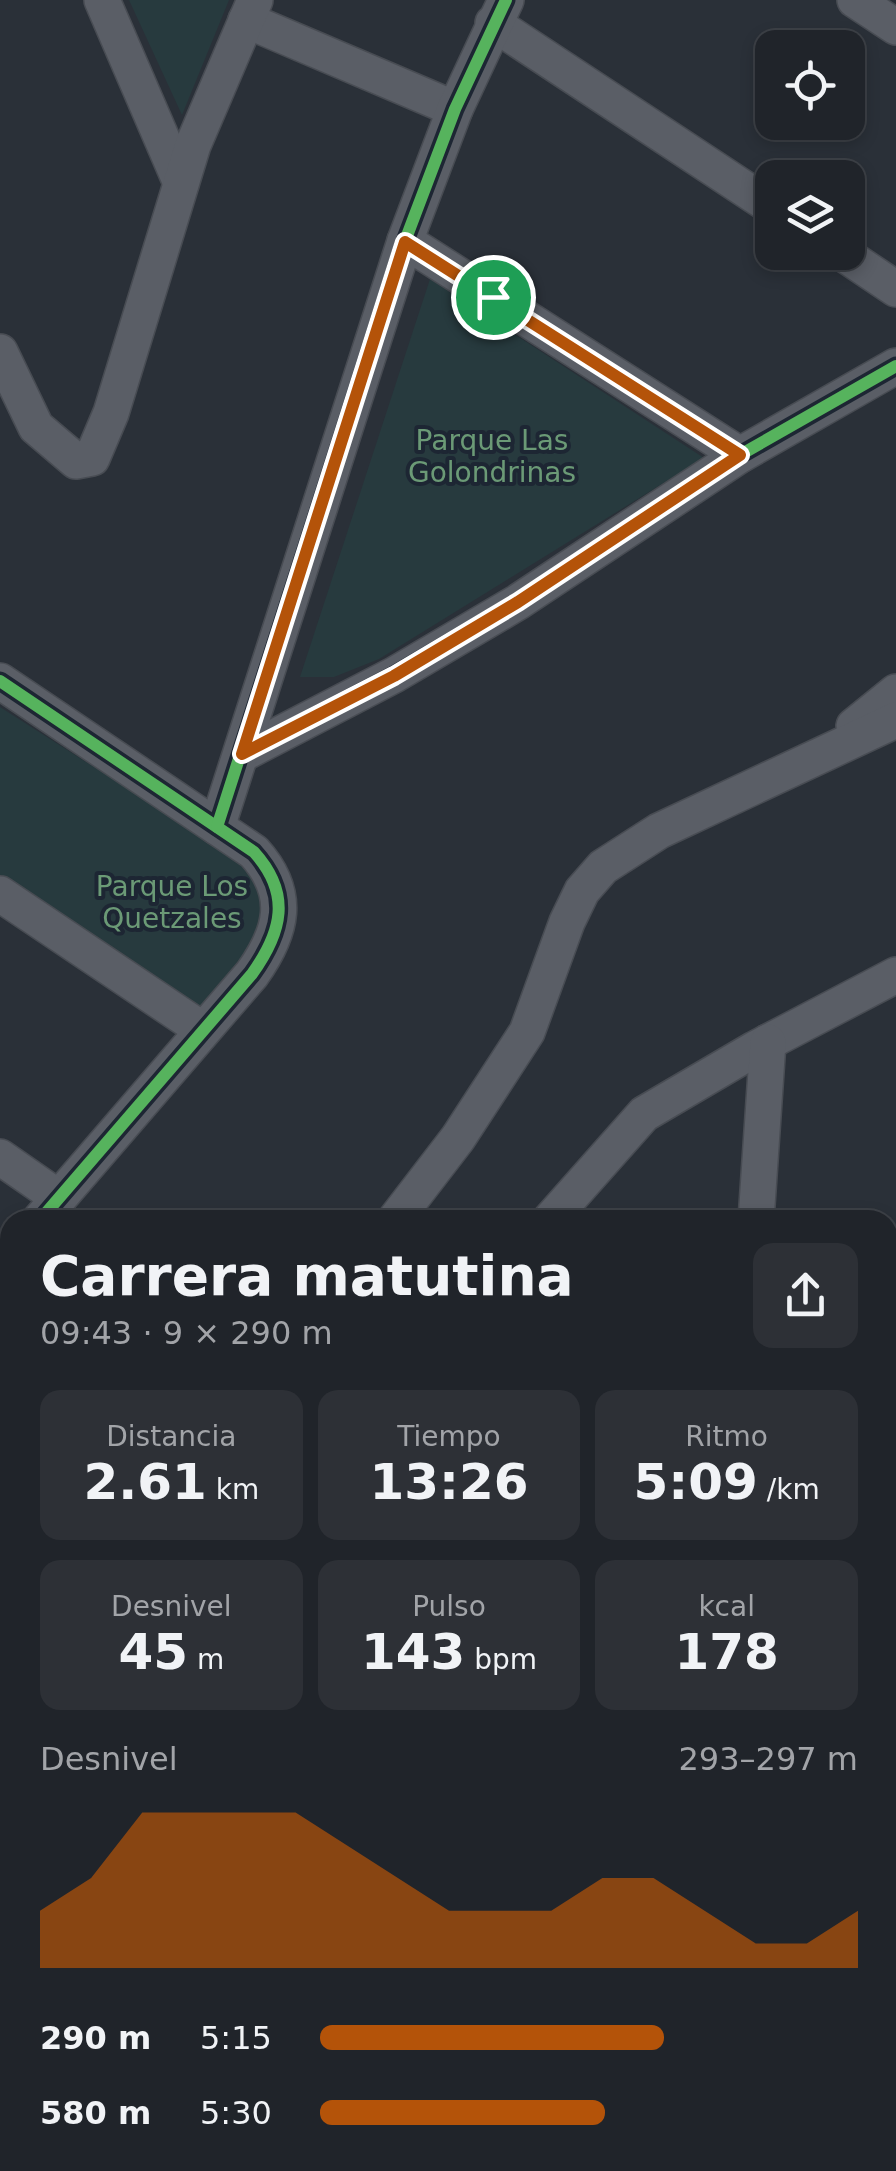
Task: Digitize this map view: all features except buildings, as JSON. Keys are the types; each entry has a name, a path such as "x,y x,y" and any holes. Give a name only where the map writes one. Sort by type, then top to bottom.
{"street":[{"path":"102,0 181,183"},
{"path":"855,0 896,27"},
{"path":"0,352 36,427 76,462 92,458 111,413 181,183 251,10 455,109"},
{"path":"216,827 405,242 455,109 500,12 755,195"},
{"path":"405,242 740,455"},
{"path":"865,268 896,289"},
{"path":"242,754 394,676 503,611 740,455 896,366"},
{"path":"0,682 216,827 269,868 278,889 280,909 270,948 49,1209 0,1158"},
{"path":"818,755 896,692"},
{"path":"403,1210 458,1138 518,1047 546,988 566,922 602,866 659,830 896,720"},
{"path":"0,894 203,1030"},
{"path":"559,1210 644,1114 768,1042 896,975"},
{"path":"757,1210 768,1042"}],"green space":[{"path":"129,0 229,0 182,115"},
{"name":"Parque Las Golondrinas","path":"430,279 704,458 379,659 334,677 300,677"},
{"name":"Parque Los Quetzales","path":"0,707 241,861 255,883 261,921 245,956 204,1010 0,875"}],"cycle path":[{"path":"217,827 405,241 455,109 506,0"},
{"path":"242,754 394,675 518,602 740,455 896,366"},
{"path":"0,681 254,852 274,883 278,898 276,928 252,974 49,1210"}],"route":[{"path":"405,242 493,297 740,455 518,602 394,676 242,754 405,242"}]}
